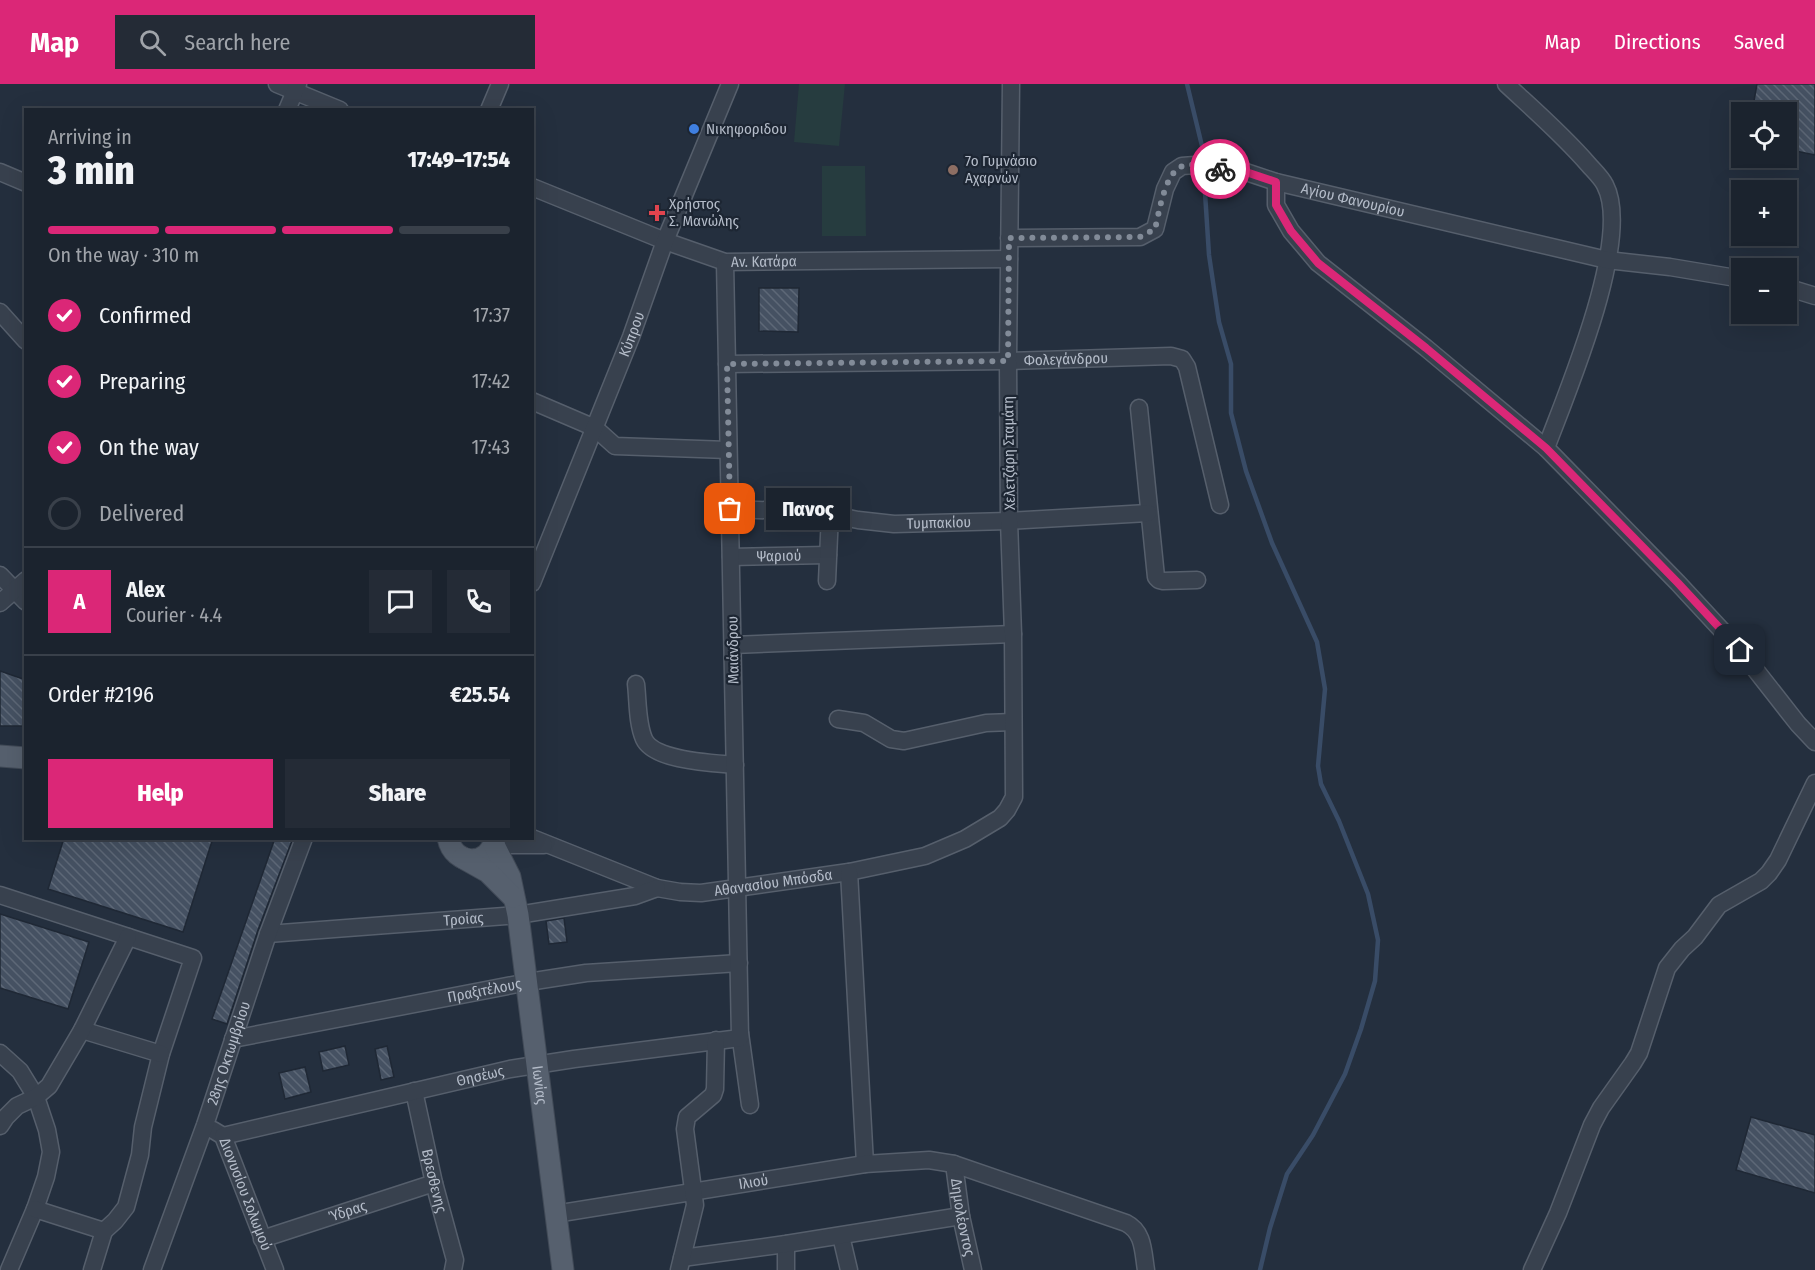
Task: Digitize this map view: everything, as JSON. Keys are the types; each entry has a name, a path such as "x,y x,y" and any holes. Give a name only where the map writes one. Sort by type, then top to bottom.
{"main road":[{"path":"0,756 24,758"},
{"path":"452,845 472,860 489,853 494,842"},
{"name":"Ιωνίας","path":"494,842 510,877 517,908 563,1270"},
{"path":"452,845 496,878 517,908"}],"street":[{"path":"277,84 296,88 336,108"},
{"path":"490,108 500,84"},
{"name":"Κύπρου","path":"534,574 540,545 595,428 665,241 730,84"},
{"name":"Χελετζάρη Σταμάτη","path":"1000,818 1014,797 1008,361 1011,84"},
{"path":"1506,84 1571,145 1605,184 1611,206 1612,229 1595,316 1546,448"},
{"path":"288,108 296,88"},
{"name":"Αγίου Φανουρίου","path":"1009,238 1140,237 1155,229 1165,189 1173,172 1182,166 1195,165 1243,171 1276,182 1607,260 1731,277"},
{"path":"0,172 24,182"},
{"path":"1276,182 1276,205 1291,231 1318,263 1426,348 1546,448 1740,650 1798,724 1815,742"},
{"name":"Αν. Κατάρα","path":"534,189 665,241 725,261 1009,259"},
{"name":"Μαιάνδρου","path":"725,261 740,1036 750,1105"},
{"path":"1797,290 1815,296"},
{"path":"2,318 24,339"},
{"name":"Φολεγάνδρου","path":"727,364 1008,361 1171,356 1182,359 1187,367 1220,505"},
{"path":"534,403 595,428 615,446 728,450"},
{"path":"1138,408 1156,576 1163,581 1197,580"},
{"name":"Τυμπακίου","path":"730,509 803,511 894,524 1009,521 1148,513"},
{"path":"827,581 830,514"},
{"name":"Ψαριού","path":"731,557 828,555"},
{"path":"0,575 22,590 0,603"},
{"path":"733,645 1013,634"},
{"path":"636,684 644,738 650,748 667,755 696,761 735,765"},
{"path":"838,719 864,723 891,739 904,741 986,723 1013,722"},
{"path":"1532,1270 1558,1213 1592,1125 1639,1053 1667,968 1695,937 1719,905 1761,881 1769,873 1778,860 1815,783"},
{"name":"Αθανασίου Μπόσδα","path":"494,842 538,842 657,888 701,893 849,872 925,856 965,839 1000,818"},
{"name":"28ης Οκτωμβρίου","path":"152,1270 205,1125 268,934 303,840"},
{"path":"849,872 865,1164"},
{"name":"Τροίας","path":"268,934 635,896 657,888"},
{"path":"0,895 193,958 161,1054 146,1117 140,1155 126,1207 104,1231 92,1270"},
{"path":"0,1126 17,1106 36,1097 49,1086 82,1030 128,937"},
{"name":"Πραξιτέλους","path":"233,1039 528,982 586,973 739,963"},
{"path":"82,1030 161,1054"},
{"name":"Θησέως","path":"223,1136 510,1068 740,1036"},
{"path":"716,1040 713,1095 687,1117 685,1129 695,1205 681,1264 786,1244 961,1216"},
{"path":"0,1053 20,1071 36,1097 47,1130 51,1152 35,1209 9,1270"},
{"name":"Βρεσθενης","path":"414,1091 434,1183 455,1260 453,1270"},
{"name":"Διονυσίου Σολωμού","path":"205,1125 223,1136 275,1270"},
{"name":"Ιλιού","path":"555,1214 865,1164 929,1160 954,1164 1133,1226 1140,1234 1146,1270"},
{"name":"Δημολέοντος","path":"954,1164 961,1216 973,1270"},
{"name":"Ύδρας","path":"262,1239 434,1183"},
{"path":"35,1209 104,1231"},
{"path":"841,1236 849,1270"},
{"path":"786,1244 786,1270"}],"green space":[{"path":"799,84 845,84 839,146 794,142"},
{"path":"822,166 865,166 866,236 822,236"}],"building":[{"path":"1757,84 1815,84 1815,155 1797,151 1797,102 1754,102"},
{"path":"759,288 799,288 798,332 759,331"},
{"path":"0,671 24,679 24,726 0,726"},
{"path":"63,840 212,840 183,932 48,889"},
{"path":"274,840 292,840 258,930 227,1024 212,1019"},
{"path":"0,914 89,942 68,1009 0,988"},
{"path":"564,918 567,942 549,944 546,921"},
{"path":"345,1046 349,1065 323,1071 319,1052"},
{"path":"387,1046 394,1077 381,1080 375,1049"},
{"path":"305,1067 311,1092 285,1099 279,1073"},
{"path":"1751,1117 1815,1135 1815,1193 1736,1170"}],"waterway":[{"path":"1187,84 1202,146 1209,255 1219,322 1231,364 1231,413 1246,471 1272,543 1317,642 1325,689 1318,766 1321,784 1339,821 1368,894 1378,940 1375,981 1345,1074 1313,1135 1287,1174 1260,1270"}],"way so far":[{"path":"730,509 727,364 1008,361 1009,238 1140,237 1155,229 1165,189 1173,172 1182,166 1195,165 1220,169"}],"place":[{"name":"Νικηφοριδου","path":"694,129"},
{"name":"7ο Γυμνάσιο Αχαρνών","path":"953,170"},
{"name":"Χρήστος Σ. Μανώλης","path":"657,213"},
{"name":"Πανος","path":"730,509"}],"route":[{"path":"1220,169 1243,171 1276,182 1276,205 1291,231 1318,263 1426,348 1546,448 1740,650"}]}
